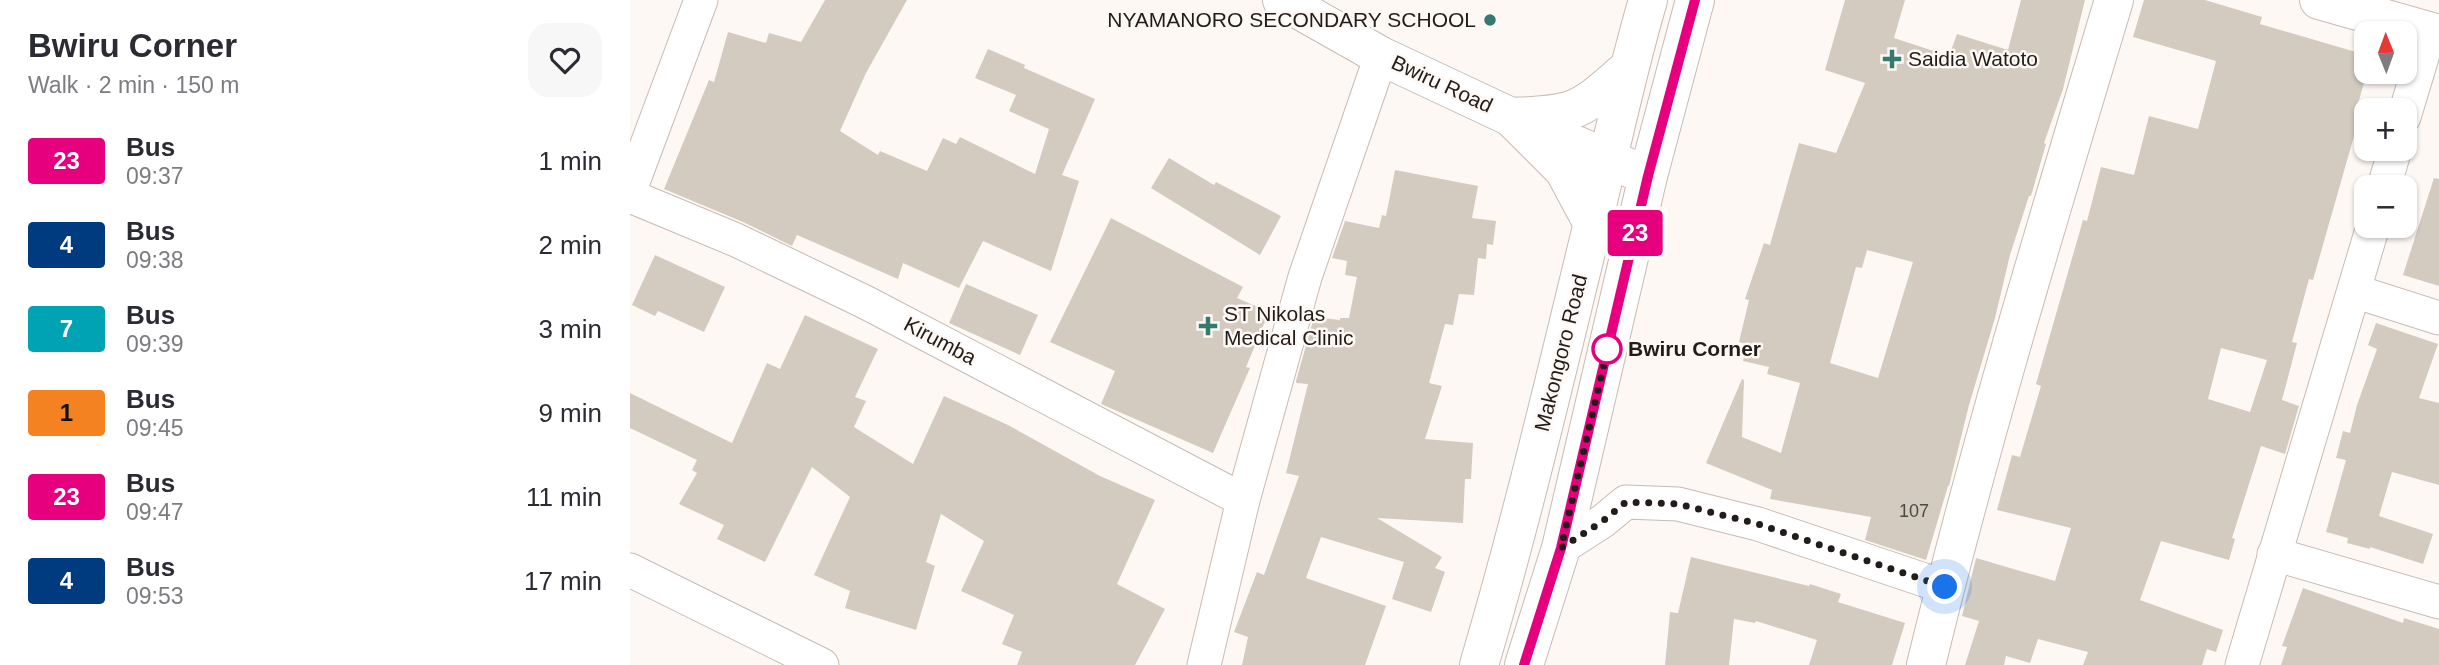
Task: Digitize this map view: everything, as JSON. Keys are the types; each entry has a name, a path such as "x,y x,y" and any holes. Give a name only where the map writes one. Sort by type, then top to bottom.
{"main road":[{"name":"Bwiru Road","path":"1282,0 1381,56 1511,117 1648,176"},
{"name":"Makongoro Road","path":"1479,665 1509,562 1593,224 1628,69 1648,0"},
{"name":"Makongoro Road","path":"1524,665 1561,548 1648,176 1695,0"},
{"path":"1926,665 1945,587 2114,0"},
{"path":"2319,0 2434,32"},
{"path":"1511,117 1573,110 1628,69"},
{"path":"1511,117 1564,170 1593,224"}],"street":[{"path":"630,190 701,0"},
{"path":"2411,98 2434,32"},
{"path":"1204,665 1243,500 1305,277 1381,56"},
{"name":"Kirumba","path":"630,196 736,240 865,302 1243,500"},
{"path":"2242,665 2369,238"},
{"path":"2354,291 2439,318"},
{"path":"1561,548 1603,521 1626,502 1678,504 1758,524 1945,587"},
{"path":"2274,554 2439,602"},
{"path":"630,570 822,665"}],"building":[{"path":"825,0 907,0 866,73 840,131 878,155 880,151 927,171 943,138 956,144 960,137 1035,174 1049,129 1009,111 1016,95 975,78 988,49 1095,99 1062,175 1079,181 1051,271 983,241 959,288 903,263 898,279 797,235 792,246 664,189 709,80 714,82 728,32 766,43 769,33 801,42"},
{"path":"1845,0 1905,0 1894,38 1949,56 1957,34 2008,50 2021,0 2085,0 2063,89 2010,255 1949,486 1926,560 1865,540 1871,517 1770,499 1772,490 1706,463 1742,379 1742,437 1781,453 1800,383 1767,374 1769,367 1743,361 1747,344 1739,342 1749,300 1745,299 1764,243 1770,245 1799,143 1836,153 1865,83 1825,70","holes":["1867,250 1913,262 1878,378 1830,363 1856,267 1862,268"]},
{"path":"2144,0 2205,0 2262,17 2260,24 2354,51 2354,84 2364,84 2360,98 2354,98 2354,136 2313,280 2309,279 2292,342 2297,343 2282,400 2299,406 2285,454 2261,446 2232,538 2235,539 2229,560 2161,541 2140,600 2223,630 2216,652 2207,649 2202,665 2083,665 2088,652 2038,639 2030,663 2006,656 2004,665 1965,665 1979,621 1962,616 1976,558 2055,581 2071,528 1997,510 2012,455 2020,457 2041,386 2036,384 2101,167 2134,175 2149,116 2198,129 2216,61 2133,37","holes":["2221,348 2267,360 2250,412 2208,399"]},
{"path":"1169,158 1214,185 1216,182 1281,216 1260,255 1151,188"},
{"path":"1395,170 1478,186 1472,218 1496,221 1493,245 1487,244 1486,259 1478,258 1474,295 1459,294 1453,325 1445,324 1429,383 1442,386 1425,439 1473,443 1471,479 1465,479 1463,523 1377,518 1442,557 1435,568 1445,572 1431,612 1392,599 1404,562 1321,537 1306,578 1386,606 1365,665 1242,665 1248,637 1234,632 1257,572 1264,575 1299,476 1286,473 1308,384 1296,381 1314,317 1340,320 1349,318 1357,277 1345,275 1347,261 1332,258 1345,221 1379,228 1382,215 1386,216"},
{"path":"2434,178 2439,179 2439,286 2403,275"},
{"path":"1111,218 1243,287 1237,298 1269,312 1246,367 1250,368 1213,453 1101,404 1115,371 1050,342"},
{"path":"655,255 725,287 704,332 658,311 655,316 632,305"},
{"path":"966,284 1038,315 1020,355 949,323"},
{"path":"805,315 878,349 855,397 866,401 854,427 913,464 944,396 1008,425 1100,476 1155,500 1117,584 1165,609 1135,665 1017,665 1022,652 1002,644 1014,615 961,591 984,541 941,514 926,562 935,566 916,630 845,608 850,591 814,575 850,497 812,467 765,562 717,539 724,525 679,504 697,473 692,470 697,460 630,428 630,393 732,443 767,363 780,369"},
{"path":"2376,323 2438,344 2419,398 2439,403 2439,485 2392,472 2379,516 2433,534 2423,564 2370,547 2347,543 2348,538 2326,532 2346,460 2336,458 2343,431 2350,433 2377,349 2368,345"},
{"path":"1691,557 1809,586 1810,584 1841,594 1838,602 1905,623 1892,665 1809,665 1817,640 1756,621 1734,619 1729,665 1665,665 1670,612 1678,613"},
{"path":"2303,588 2403,623 2404,618 2439,629 2439,665 2281,665 2287,647 2282,646"}],"bus line":[{"name":"23","path":"1524,665 1561,548 1648,176 1695,0"}],"place":[{"name":"NYAMANORO SECONDARY SCHOOL","path":"1490,20"},
{"name":"Saidia Watoto","path":"1892,59"},
{"name":"ST Nikolas Medical Clinic","path":"1208,326"},
{"name":"Bwiru Corner","path":"1607,349"}],"route":[{"path":"1607,349 1610,339 1561,548 1603,521 1626,502 1678,504 1758,524 1945,587"}]}
